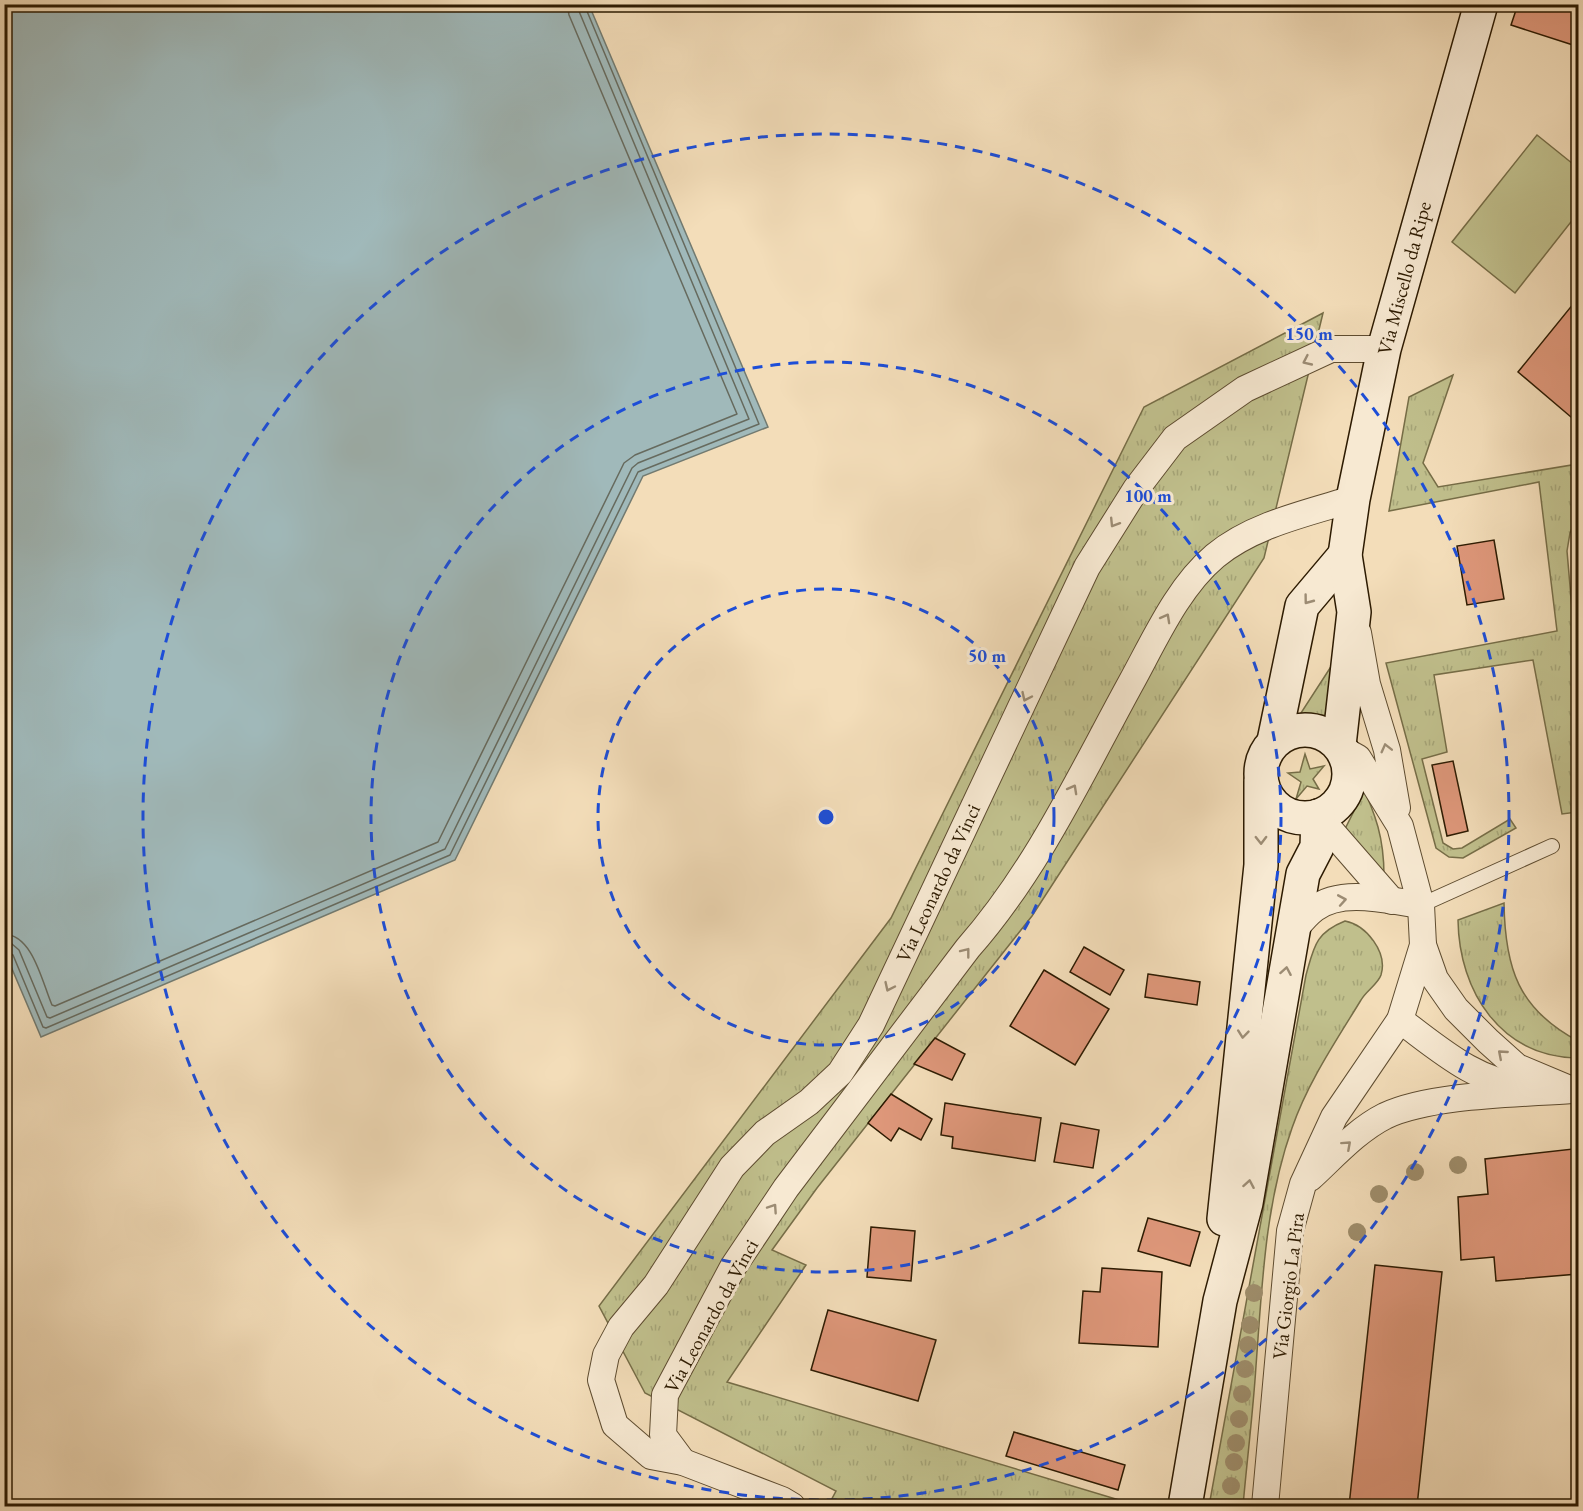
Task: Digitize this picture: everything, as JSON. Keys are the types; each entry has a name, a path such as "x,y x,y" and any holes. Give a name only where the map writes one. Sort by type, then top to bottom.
{"main road":[{"name":"Via Miscello da Ripe","path":"1345,555 1353,499 1384,349 1481,4"},
{"path":"1340,747 1354,612 1345,555"},
{"path":"1220,1302 1225,1193 1261,865 1262,760 1274,741 1302,606 1345,555"},
{"path":"1261,782 1266,796 1285,814 1302,818 1318,816 1337,804 1348,782 1348,763 1340,747 1323,732 1302,729 1290,731 1274,741"},
{"path":"1185,1506 1220,1302 1246,1203 1303,874 1317,847 1318,816"}],"street":[{"name":"Via Leonardo da Vinci","path":"792,1506 782,1500 683,1462 651,1456 615,1425 601,1380 606,1355 621,1328 656,1285 732,1167 765,1133 810,1102 840,1073 871,1025 1087,567 1136,489 1175,438 1245,389 1331,349 1384,349"},
{"name":"Via Leonardo da Vinci","path":"683,1462 663,1435 665,1395 733,1267 786,1188 968,948 998,914 1052,827 1176,602 1215,556 1270,524 1353,499"},
{"path":"1354,612 1367,684 1387,750 1400,826"},
{"path":"1340,747 1358,758 1400,826"},
{"path":"1318,816 1392,901"},
{"name":"Via Giorgio La Pira","path":"1265,1506 1290,1231 1303,1184 1334,1117 1400,1020 1423,945 1421,905 1400,826"},
{"path":"1294,930 1315,908 1337,899 1360,897 1421,905"},
{"path":"1423,945 1435,980 1456,1009 1488,1041 1517,1067 1575,1090"},
{"path":"1400,1020 1464,1067 1513,1086 1575,1090"},
{"path":"1303,1184 1356,1137 1384,1117 1404,1109 1473,1097 1575,1090"}],"lane":[{"path":"1421,905 1552,846"}],"green space":[{"path":"1537,135 1578,168 1578,213 1515,293 1452,242"},
{"path":"1323,313 1264,558 1032,916 817,1188 772,1250 806,1265 727,1382 1139,1506 828,1506 836,1491 645,1393 599,1306 891,918 1144,407"},
{"path":"1453,375 1423,463 1438,487 1578,464 1578,515 1570,533 1567,551 1578,679 1578,819 1577,812 1562,814 1533,660 1434,675 1447,752 1422,759 1443,843 1453,849 1462,848 1510,819 1516,828 1463,858 1449,857 1436,848 1386,663 1557,631 1539,482 1389,511 1409,397"},
{"path":"1334,662 1328,717 1299,716"},
{"path":"1305,754 1310,769 1324,766 1313,779 1319,789 1307,786 1296,799 1301,782 1288,773 1300,772"},
{"path":"1360,781 1378,827 1384,876 1345,829 1359,801"},
{"path":"1504,903 1508,947 1512,967 1519,984 1528,1000 1541,1015 1578,1041 1578,1058 1551,1055 1527,1046 1506,1033 1490,1016 1476,995 1466,972 1460,947 1458,920"},
{"path":"1345,921 1360,928 1374,941 1381,957 1381,975 1363,997 1323,1062 1292,1128 1276,1186 1266,1246 1243,1506 1209,1506 1306,975 1317,942 1327,931"}],"water":[{"path":"4,5 589,5 768,427 643,476 455,860 41,1037 4,950"}],"building":[{"path":"1518,4 1578,4 1578,30 1573,45 1511,25"},
{"path":"1578,298 1578,423 1518,372"},
{"path":"1494,540 1504,599 1467,605 1457,546"},
{"path":"1453,761 1468,831 1447,836 1432,765"},
{"path":"1084,947 1124,970 1110,995 1070,972"},
{"path":"1044,970 1109,1009 1075,1065 1010,1026"},
{"path":"1148,974 1200,982 1197,1005 1145,997"},
{"path":"935,1038 965,1054 952,1080 914,1064"},
{"path":"891,1094 932,1119 921,1140 899,1128 891,1141 868,1123"},
{"path":"945,1103 1041,1118 1035,1161 952,1148 953,1137 941,1135"},
{"path":"1061,1123 1099,1130 1093,1168 1054,1162"},
{"path":"1573,1149 1576,1178 1578,1178 1578,1274 1496,1281 1494,1257 1461,1260 1458,1197 1488,1194 1485,1159"},
{"path":"1148,1218 1200,1232 1190,1266 1138,1251"},
{"path":"871,1227 915,1231 911,1281 867,1277"},
{"path":"1375,1265 1442,1272 1417,1506 1349,1506"},
{"path":"1102,1268 1162,1272 1158,1347 1079,1343 1083,1291 1100,1292"},
{"path":"828,1310 936,1340 918,1401 811,1370"},
{"path":"1014,1432 1125,1465 1118,1490 1006,1456"}]}
